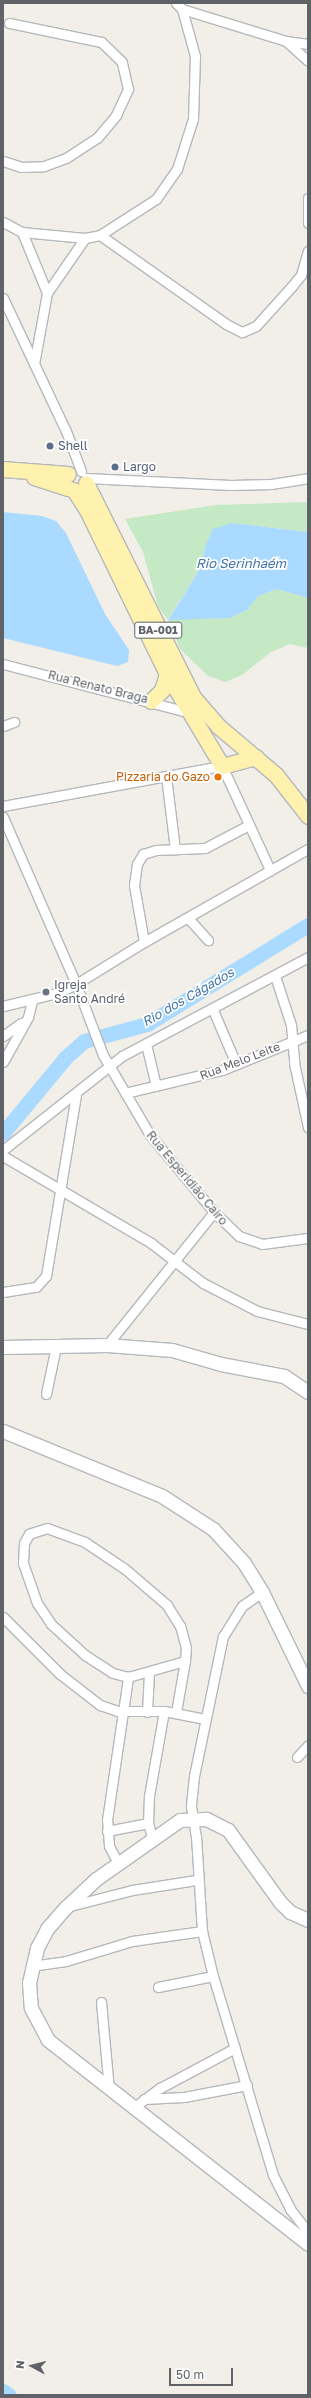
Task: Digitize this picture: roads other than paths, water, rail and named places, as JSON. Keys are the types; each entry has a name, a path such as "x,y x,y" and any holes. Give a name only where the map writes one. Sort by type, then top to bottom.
{"main road":[{"path":"3,469 77,481"},
{"name":"BA-001","path":"77,481 87,510 167,674 192,713 222,766"},
{"name":"BA-001","path":"77,481 193,697 218,726 256,757 289,787 308,816"},
{"path":"151,701 162,690 167,674"},
{"path":"222,766 256,757"},
{"path":"3,1347 107,1345 172,1350 221,1364 271,1372 296,1382 308,1392"},
{"path":"3,1431 94,1466 183,1508 228,1544 262,1592 308,1686"},
{"path":"308,1920 290,1912 280,1902 228,1830 218,1823 193,1818 180,1820 152,1837 118,1863 65,1908 47,1929 31,1966 30,2002 42,2032 110,2090 138,2104 308,2244"}],"street":[{"path":"179,6 286,41 308,44"},
{"path":"3,222 22,232 85,238 100,235 156,198 177,169 187,143 193,119 195,56 179,6"},
{"path":"3,161 22,167 44,166 66,158 97,138 116,114 128,89 122,62 101,42 9,23"},
{"path":"286,41 308,61"},
{"path":"308,198 308,223"},
{"path":"22,232 47,293"},
{"path":"100,235 226,324 242,332 256,326 301,275 308,251"},
{"path":"34,364 47,293 85,238"},
{"path":"3,298 66,431 77,481 231,485 271,484 308,478"},
{"name":"Rua Renato Braga","path":"3,664 151,701 192,713"},
{"path":"3,726 14,722"},
{"path":"3,806 222,766 270,870"},
{"path":"166,776 175,849"},
{"path":"3,817 77,988"},
{"path":"144,942 134,885 137,864 147,852 205,848 249,824"},
{"path":"3,1006 77,988 144,942 308,849"},
{"path":"188,918 208,940"},
{"path":"3,1150 76,1096 108,1066 308,957"},
{"path":"275,976 290,1018 294,1063 308,1127"},
{"name":"Rua Esperidião Cairo","path":"77,988 102,1055 150,1135 214,1212 239,1236 254,1243 308,1238"},
{"path":"3,1062 28,1017 32,1000"},
{"path":"213,1010 236,1064"},
{"path":"3,1036 28,1017"},
{"name":"Rua Melo Leite","path":"125,1093 199,1077 308,1035"},
{"path":"146,1044 156,1086"},
{"path":"3,1292 36,1287 46,1276 59,1186 76,1096"},
{"path":"3,1156 59,1186 151,1243 203,1282 257,1311 308,1324"},
{"path":"107,1345 214,1212"},
{"path":"46,1394 56,1346"},
{"path":"176,1712 185,1661 184,1636 174,1615 159,1598 101,1551 63,1533 40,1528 29,1534 24,1543 23,1563 44,1615 85,1655 113,1673 128,1677 185,1661"},
{"path":"262,1592 242,1606 227,1627 205,1719 191,1794 196,1880 202,1931 213,1976 281,2194 308,2232"},
{"path":"3,1617 88,1698 109,1709 125,1712 176,1712 205,1719"},
{"path":"147,1712 149,1672"},
{"path":"118,1863 107,1832 125,1712 128,1677"},
{"path":"152,1837 148,1823 164,1711"},
{"path":"297,1757 308,1745"},
{"path":"107,1832 148,1823"},
{"path":"65,1908 132,1890 196,1880"},
{"path":"31,1966 66,1961 132,1941 202,1931"},
{"path":"158,1987 213,1976"},
{"path":"101,2002 110,2090"},
{"path":"138,2104 235,2048"},
{"path":"138,2104 247,2085"}],"water":[{"path":"3,512 42,516 56,521 66,533 105,614 129,650 128,662 117,666 3,638"},
{"name":"Rio Serinhaém","path":"232,523 308,532 308,598 277,589 258,596 247,610 230,618 168,620 201,567 205,547 213,529"}],"waterway":[{"name":"Rio dos Cágados","path":"3,1133 65,1058 84,1041 147,1024 308,925"},
{"name":"Rio dos Cágados","path":"3,2391 9,2395"}],"place":[{"name":"Shell","path":"50,446"},
{"name":"Largo","path":"115,467"},
{"name":"Pizzaria do Gazo","path":"218,777"},
{"name":"Igreja Santo André","path":"46,992"}]}
